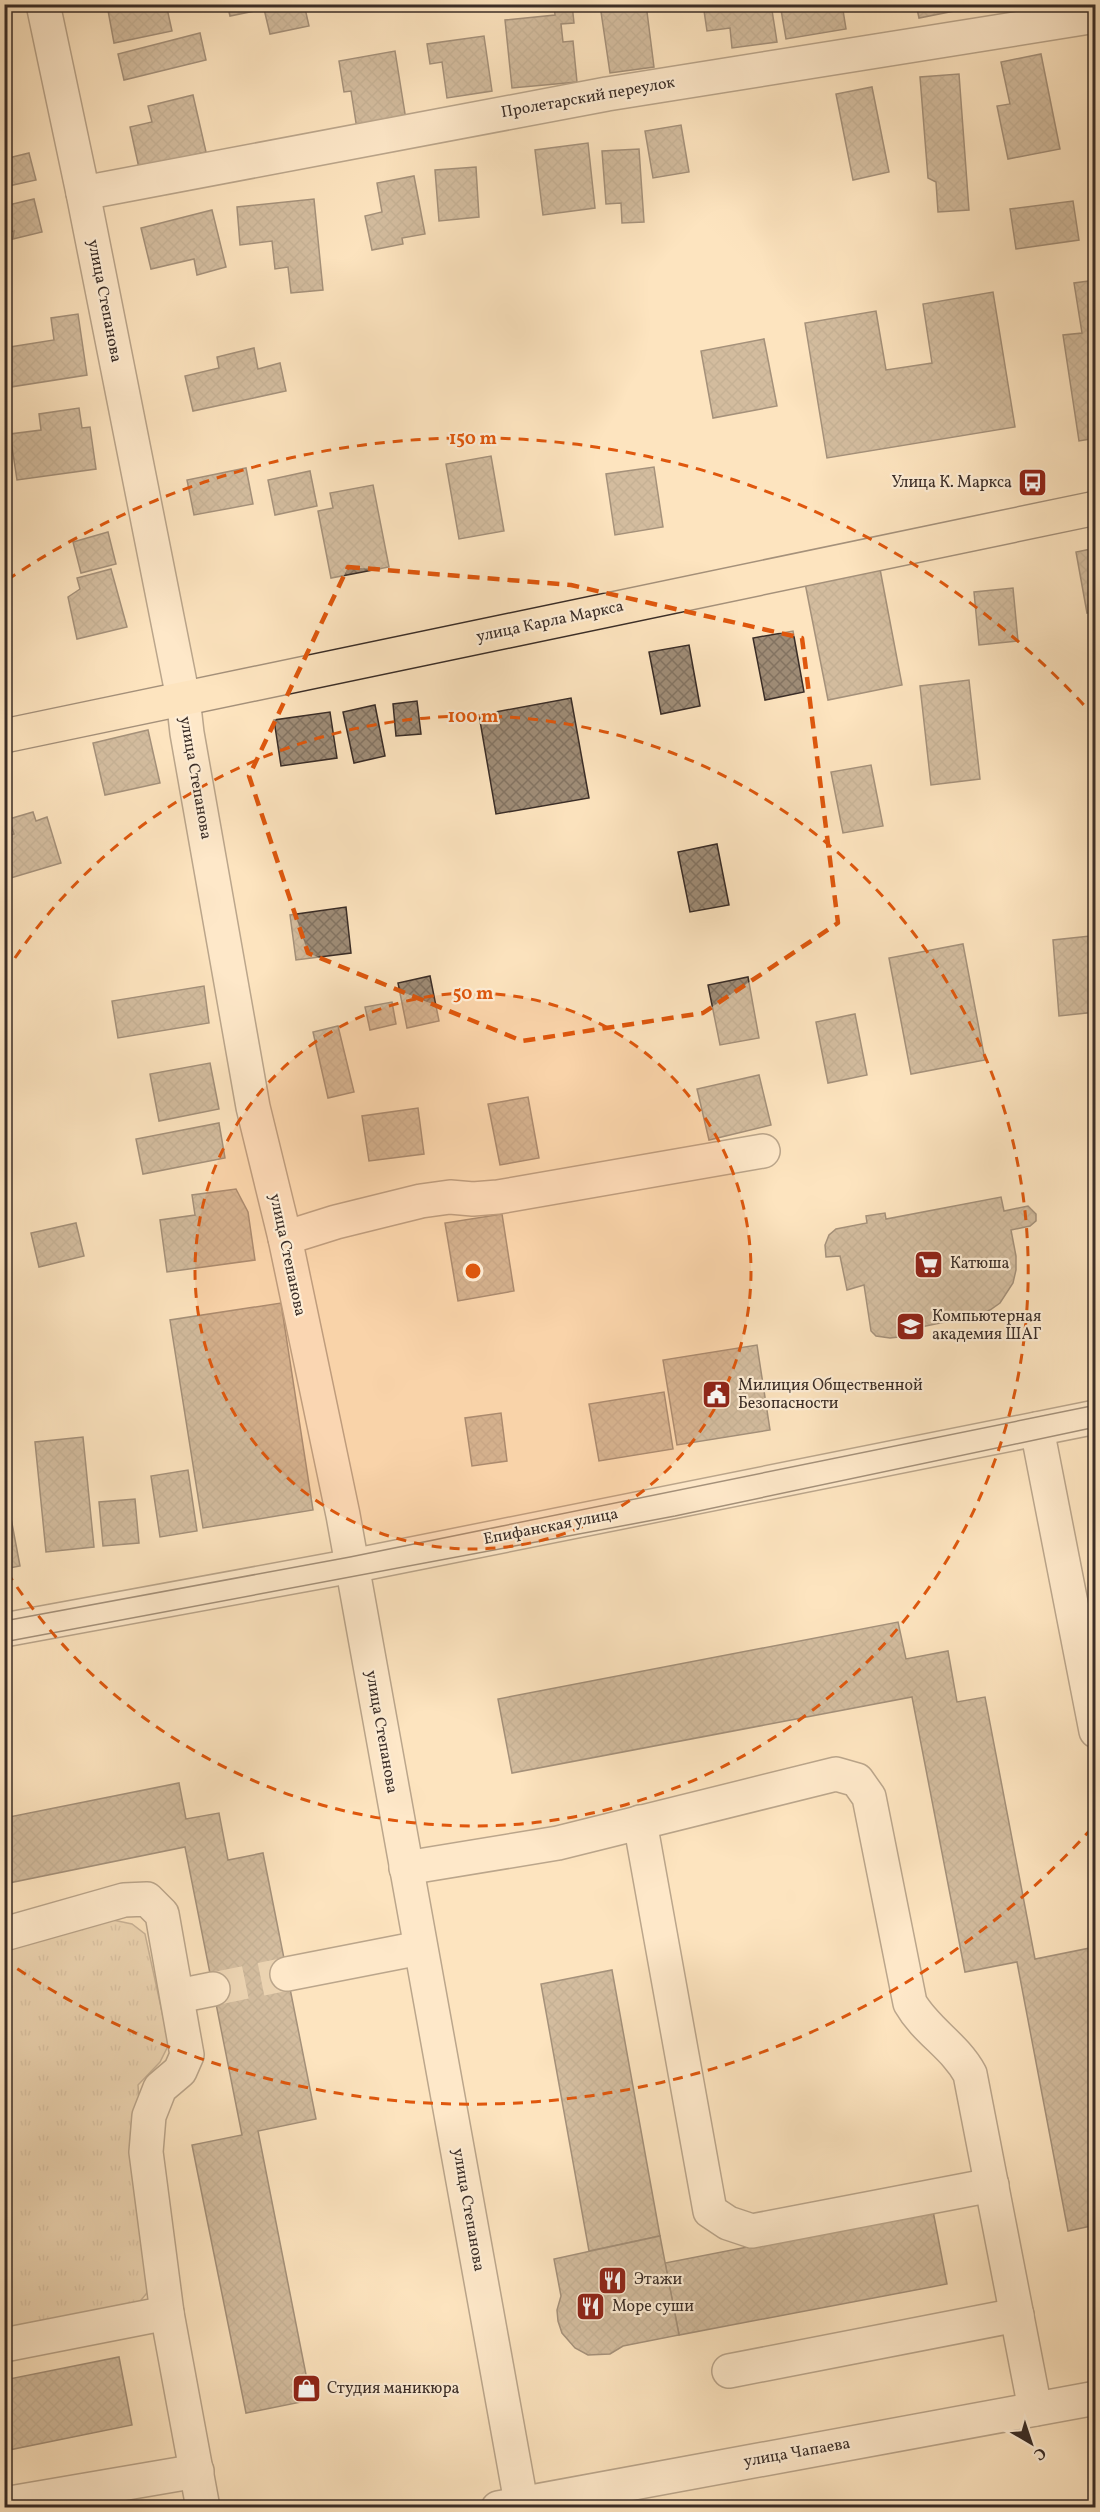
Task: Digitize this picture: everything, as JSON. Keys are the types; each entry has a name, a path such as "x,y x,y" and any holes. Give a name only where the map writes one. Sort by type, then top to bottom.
{"main road":[{"name":"улица Карла Маркса","path":"4,736 1095,508"}],"street":[{"name":"улица Степанова","path":"43,4 83,193 183,698 187,733 253,1107 285,1238 352,1566 420,1948 514,2506"},
{"name":"Пролетарский переулок","path":"83,193 607,94 1095,16"},
{"path":"285,1238 336,1222 421,1201 450,1197 473,1199 498,1197 763,1151"},
{"name":"Епифанская улица","path":"4,1630 352,1566 1095,1418"},
{"path":"1037,1429 1095,1731"},
{"path":"406,1868 558,1843 836,1774 857,1780 869,1797 910,2003 919,2018 961,2058 970,2073 1035,2409"},
{"path":"640,1822 710,2211 728,2223 752,2231 992,2185"},
{"path":"4,1934 124,1900 147,1899 162,1914 187,2055 180,2071 159,2088 148,2116 146,2152 167,2313 203,2508"},
{"path":"287,1974 420,1948"},
{"path":"178,1996 213,1989"},
{"path":"4,2345 167,2313"},
{"path":"729,2371 1017,2315"},
{"name":"улица Чапаева","path":"514,2506 1095,2398"},
{"path":"4,2504 197,2470"}],"highlighted area":[{"path":"348,567 571,585 802,638 838,923 703,1013 522,1041 308,953 249,776"}],"green space":[{"path":"113,1920 132,1924 145,1934 169,2044 160,2062 138,2085 151,2288 137,2305 5,2337 5,1950"}],"building":[{"path":"166,4 172,31 114,43 107,5"},
{"path":"227,4 304,4 309,26 270,34 264,9 230,16"},
{"path":"554,4 572,4 574,23 561,24 563,42 573,41 577,82 512,88 505,20 555,15"},
{"path":"646,4 654,67 610,73 600,5"},
{"path":"703,4 771,4 777,42 732,48 730,28 707,31"},
{"path":"780,4 842,4 846,29 786,39"},
{"path":"916,4 959,4 960,10 919,18"},
{"path":"200,33 206,60 124,80 118,54"},
{"path":"484,36 492,91 447,98 442,62 430,64 427,44"},
{"path":"395,51 406,120 357,129 351,91 344,92 339,61"},
{"path":"1041,54 1060,149 1008,159 997,106 1010,104 1001,62"},
{"path":"959,74 969,210 938,212 936,182 928,178 920,77"},
{"path":"872,87 889,172 853,180 836,94"},
{"path":"193,95 206,152 139,168 130,127 152,122 148,106"},
{"path":"681,125 689,172 653,178 645,131"},
{"path":"588,143 595,208 543,215 535,150"},
{"path":"639,149 644,222 622,223 621,203 606,204 602,151"},
{"path":"29,153 36,180 4,187 4,159"},
{"path":"476,167 479,217 439,221 435,170"},
{"path":"414,176 425,234 402,238 403,244 372,250 365,216 382,212 377,183"},
{"path":"34,199 42,232 13,239 14,231 4,234 4,206"},
{"path":"314,199 323,290 291,293 288,267 275,269 272,241 240,245 237,207"},
{"path":"1073,201 1079,240 1016,249 1010,209"},
{"path":"212,210 226,267 197,275 194,259 151,269 141,228"},
{"path":"1096,280 1096,438 1079,441 1063,335 1082,333 1074,283"},
{"path":"993,292 1015,427 827,458 805,323 876,311 886,370 932,363 923,304"},
{"path":"78,314 87,375 4,388 4,348 54,340 51,318"},
{"path":"764,339 777,406 713,418 701,351"},
{"path":"254,348 258,369 280,363 286,391 193,411 185,376 219,368 217,357"},
{"path":"79,408 82,428 90,427 96,469 17,480 10,434 41,430 39,414"},
{"path":"491,456 504,531 459,539 446,464"},
{"path":"654,467 663,527 615,535 606,474"},
{"path":"246,468 253,504 194,515 187,480"},
{"path":"310,471 317,506 275,515 268,480"},
{"path":"373,485 389,567 331,578 318,511 333,508 330,493"},
{"path":"108,532 116,564 81,573 73,542"},
{"path":"1096,548 1096,611 1087,613 1076,552"},
{"path":"111,569 127,627 77,639 68,597 80,589 77,578"},
{"path":"880,569 902,685 828,700 805,583"},
{"path":"1013,588 1018,641 979,645 974,592"},
{"path":"793,631 804,692 765,700 753,638"},
{"path":"689,645 700,706 661,714 649,652"},
{"path":"969,680 980,779 931,785 920,686"},
{"path":"571,698 589,798 496,814 479,715"},
{"path":"417,701 421,734 396,736 393,704"},
{"path":"375,705 385,756 354,763 343,712"},
{"path":"330,712 337,758 281,766 274,720"},
{"path":"148,730 160,783 105,795 93,743"},
{"path":"871,765 883,826 843,833 831,772"},
{"path":"33,812 36,821 47,817 61,863 4,880 4,837 14,834 9,819"},
{"path":"717,844 729,905 690,912 678,852"},
{"path":"346,907 351,953 296,960 290,915"},
{"path":"1090,936 1096,1012 1059,1016 1053,940"},
{"path":"963,944 985,1060 911,1074 889,958"},
{"path":"430,976 439,1021 407,1028 398,983"},
{"path":"748,977 759,1038 720,1045 708,985"},
{"path":"204,986 209,1023 118,1038 112,1001"},
{"path":"392,1002 396,1024 370,1030 365,1007"},
{"path":"855,1014 867,1075 828,1083 816,1022"},
{"path":"338,1026 354,1092 328,1098 313,1032"},
{"path":"210,1063 219,1109 159,1121 150,1074"},
{"path":"759,1075 771,1125 709,1140 697,1089"},
{"path":"528,1097 539,1158 500,1165 488,1104"},
{"path":"418,1108 424,1154 369,1161 362,1116"},
{"path":"219,1123 225,1158 143,1174 136,1139"},
{"path":"236,1189 248,1212 255,1260 167,1272 160,1220 195,1215 192,1195"},
{"name":"Катюша","path":"1001,1197 1004,1211 1028,1206 1036,1214 1036,1221 1030,1226 1011,1230 1016,1270 1013,1283 1000,1303 974,1316 916,1328 917,1335 890,1338 876,1336 871,1331 864,1285 847,1290 840,1256 826,1257 825,1245 829,1235 836,1229 867,1223 866,1216 885,1213 886,1219"},
{"path":"502,1214 514,1291 458,1301 445,1223"},
{"path":"76,1223 84,1256 39,1267 31,1233"},
{"path":"281,1303 313,1510 203,1528 170,1320"},
{"name":"Милиция Общественной Безопасности","path":"757,1345 770,1430 677,1445 663,1360"},
{"path":"664,1392 673,1449 599,1461 589,1404"},
{"path":"501,1413 507,1461 472,1466 465,1418"},
{"path":"83,1437 94,1547 46,1552 35,1442"},
{"path":"188,1470 197,1531 160,1537 151,1476"},
{"path":"4,1481 20,1566 4,1569"},
{"path":"135,1499 139,1543 103,1546 99,1502"},
{"path":"898,1622 906,1659 948,1651 957,1702 985,1697 1035,1959 1090,1948 1096,1978 1096,2225 1068,2231 1017,1962 965,1972 912,1697 512,1773 498,1699"},
{"path":"179,1783 186,1819 219,1813 228,1860 263,1853 316,2119 258,2131 311,2400 246,2413 192,2145 242,2135 185,1847 4,1884 4,1818"},
{"path":"612,1970 660,2236 589,2251 541,1984"},
{"path":"933,2211 947,2284 679,2335 665,2263"},
{"name":"Этажи","path":"660,2236 679,2335 623,2346 610,2354 588,2355 575,2348 562,2333 558,2321 557,2310 561,2296 554,2259"},
{"path":"119,2357 132,2425 4,2451 4,2380"}],"tunnel":[{"path":"213,1989 287,1974"}],"tram line":[{"path":"4,1621 350,1557 1096,1405"},
{"path":"4,1642 675,1516 1096,1427"}],"place":[{"name":"Улица К. Маркса","path":"1033,483"},
{"name":"Катюша","path":"929,1264"},
{"name":"Компьютерная академия ШАГ","path":"911,1326"},
{"name":"Милиция Общественной Безопасности","path":"717,1395"},
{"name":"Этажи","path":"613,2280"},
{"name":"Море суши","path":"591,2307"},
{"name":"Студия маникюра","path":"306,2389"}]}
